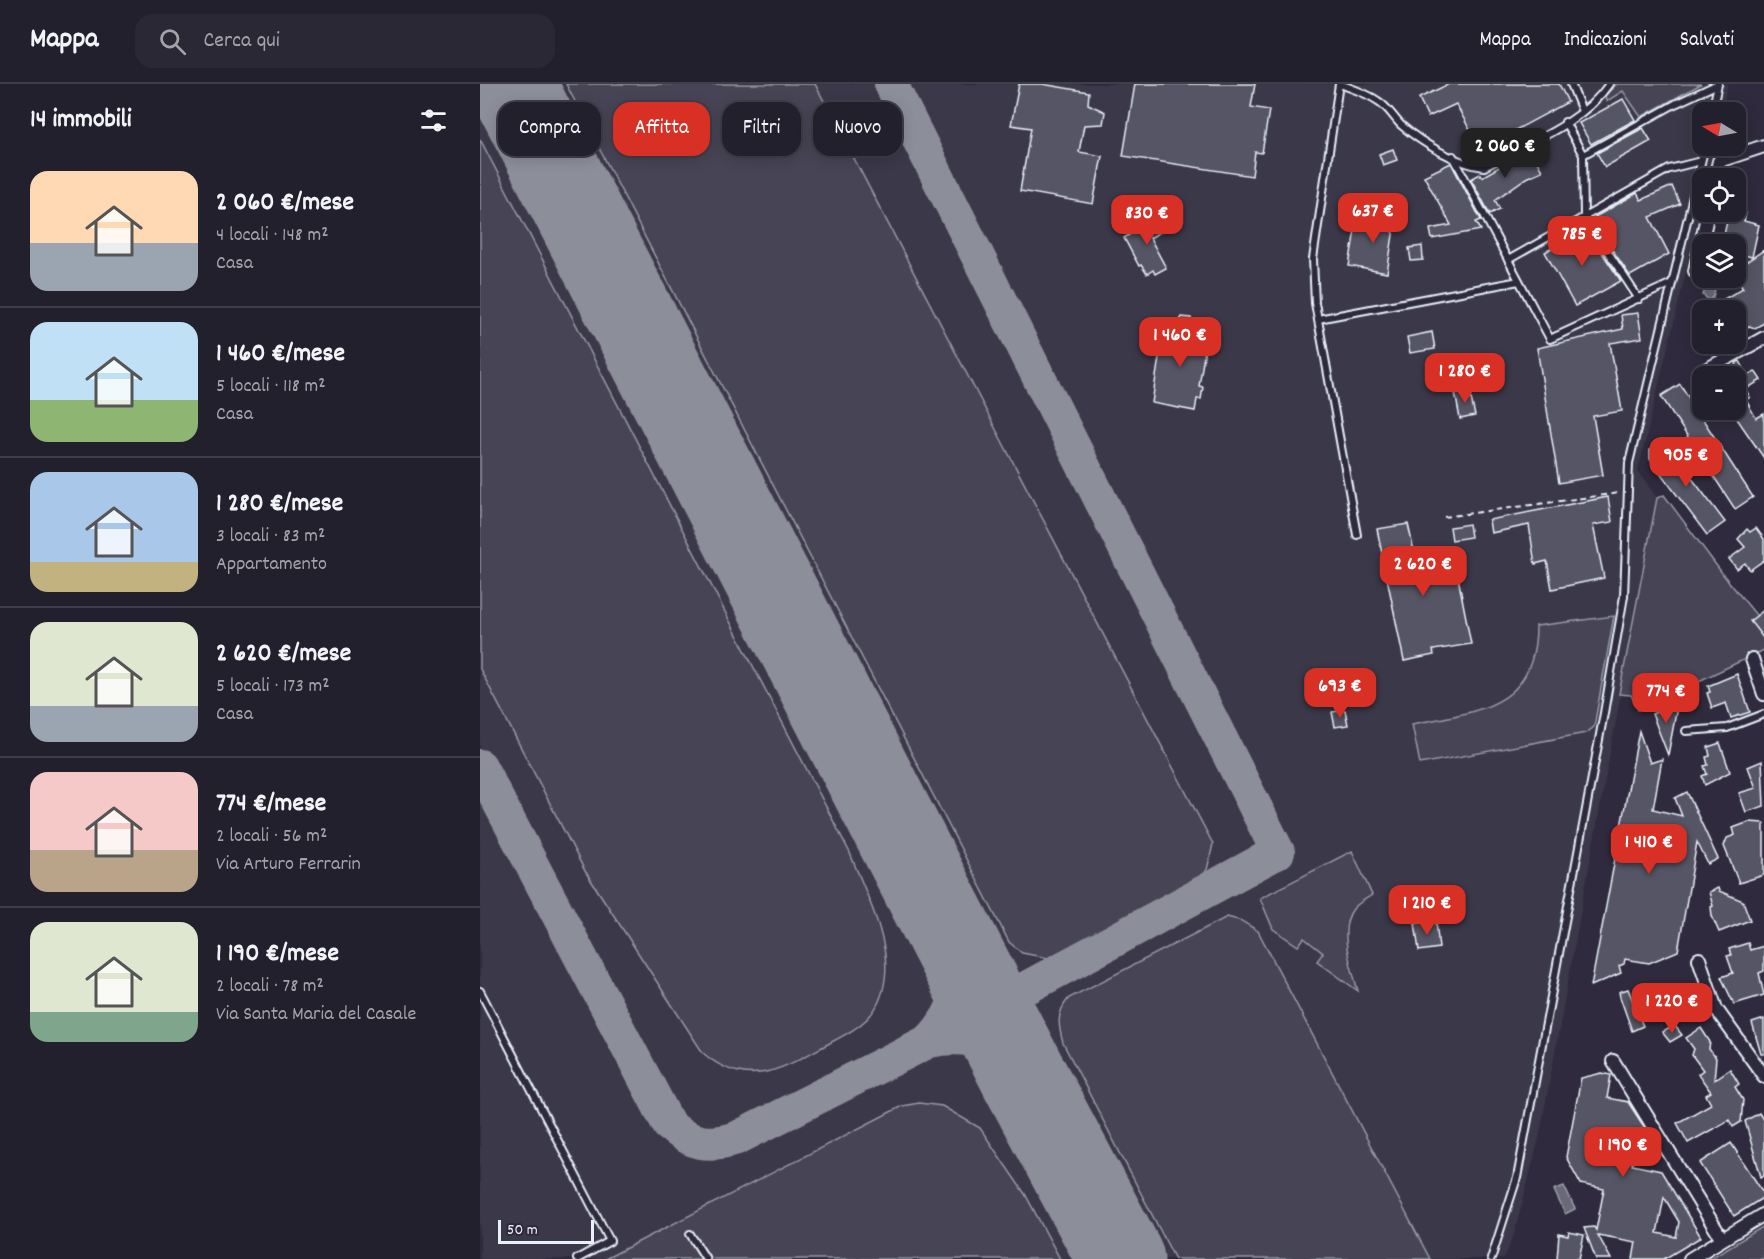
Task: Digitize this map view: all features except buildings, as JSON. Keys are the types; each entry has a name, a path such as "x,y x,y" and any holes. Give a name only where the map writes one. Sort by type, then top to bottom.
{"street":[{"path":"1717,168 1719,161 1764,146"},
{"path":"1713,366 1764,338"},
{"path":"1752,659 1764,694"},
{"path":"1699,959 1716,1009 1764,1076"},
{"path":"1613,1061 1722,1239"},
{"path":"1690,1259 1764,1214"}],"lane":[{"path":"1357,535 1318,319 1313,259 1339,84 1369,94 1382,103 1401,124 1453,156 1473,166 1484,167 1582,111 1598,100 1609,84"},
{"path":"1571,84 1582,111"},
{"path":"1714,102 1718,84"},
{"path":"1583,155 1675,104 1718,84"},
{"path":"1565,122 1583,155 1584,216 1638,299"},
{"path":"1453,156 1550,339 1672,283"},
{"path":"1491,1259 1517,1178 1570,901 1624,596 1629,463 1702,156"},
{"path":"1508,260 1669,169 1701,162"},
{"path":"1318,319 1519,281"},
{"path":"1686,731 1727,728 1764,714"},
{"path":"480,991 610,1241 577,1259"},
{"path":"690,1234 706,1259"}],"path":[{"path":"1444,517 1613,492 1621,494 1622,489"}],"shaded area":[{"path":"480,84 1728,84 1724,102 1692,102 1692,156 1712,156 1708,168 1692,168 1692,222 1697,222 1638,471 1657,498 1539,1139 1514,1235 1504,1259 480,1259"},
{"path":"566,84 815,84 824,102 813,102 813,156 853,156 1213,844 1207,870 1198,880 1048,958 1022,953 1009,942 601,152 601,102 575,102"},
{"path":"1617,84 1701,84 1641,117 1623,91 1607,101 1604,96"},
{"path":"480,139 850,853 875,915 886,964 885,979 878,1004 865,1021 856,1028 779,1068 750,1074 719,1065 703,1053 585,871 480,669"},
{"path":"1664,495 1757,616 1764,639 1764,650 1638,710 1631,695 1619,694 1657,498"},
{"path":"1614,616 1594,727 1586,733 1420,764 1412,724 1480,709 1514,690 1526,674 1533,654 1536,626"},
{"path":"1352,851 1372,895 1353,909 1346,927 1347,949 1358,991 1317,961 1323,953 1304,938 1298,946 1273,929 1260,898"},
{"path":"1227,917 1242,921 1258,931 1430,1259 1175,1259 1063,1043 1059,1019 1069,998"},
{"path":"919,1103 942,1106 980,1128 1025,1194 1060,1259 605,1259 902,1106"},
{"path":"1764,1226 1764,1259 1709,1259"}],"water":[{"path":"1706,288 1715,288 1713,297 1709,300 1703,295"},
{"path":"1564,1186 1575,1209 1565,1214 1554,1190"}],"taxiway":[{"path":"891,84 1278,852 989,1008"},
{"path":"480,766 669,1125 685,1136 709,1143 737,1138 929,1041 959,1038 984,1044 1005,1057 1025,1079"},
{"path":"929,1041 947,1018 957,994 959,969 955,941"}],"runway":[{"path":"512,84 1025,1079 1121,1259"}]}
